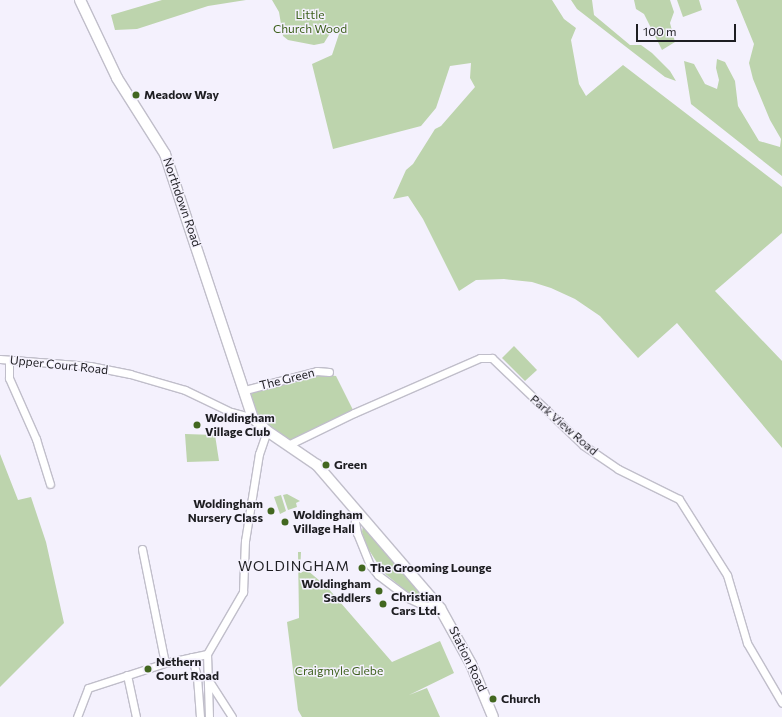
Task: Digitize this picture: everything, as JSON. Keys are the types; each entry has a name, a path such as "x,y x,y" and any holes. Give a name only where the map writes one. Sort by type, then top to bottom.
{"street":[{"name":"Northdown Road","path":"80,0 117,78 165,154 245,390 253,418"},
{"name":"Upper Court Road","path":"0,358 90,366 130,374 185,390 231,412 253,418"},
{"name":"Park View Road","path":"288,445 354,413 480,358 492,358 583,445 618,469 679,499 727,575 747,643 782,703"},
{"path":"9,360 8,378 36,440 50,484"},
{"name":"The Green","path":"245,390 317,371 329,372"},
{"name":"Station Road","path":"253,418 267,431 317,465 440,608 471,664 493,717"},
{"path":"209,717 206,678 207,654 240,600 244,588 245,541 259,454 267,431"},
{"path":"358,514 355,521 357,533 370,565 378,575 408,598 423,605 440,608"},
{"path":"142,549 165,663"},
{"path":"76,717 88,688 165,663 207,654"},
{"path":"192,657 197,677 200,717"},
{"path":"127,675 136,717"},
{"path":"206,678 232,717"}],"green space":[{"name":"Little Church Wood","path":"162,0 246,0 208,6 137,29 115,30 111,15"},
{"path":"272,0 552,0 564,19 576,28 571,40 579,84 586,96 623,65 782,187 782,233 715,291 782,361 782,448 677,323 638,358 600,316 575,299 551,288 532,282 504,279 476,280 459,291 423,219 408,196 393,199 406,170 413,164 435,129 441,126 475,87 470,78 471,63 450,66 436,108 421,126 333,149 312,64 332,55 339,34 332,30 324,43 314,45 288,40 283,36 279,12"},
{"path":"571,0 592,0 594,15 630,45 641,45 652,53 670,71 676,81 665,77 577,9"},
{"path":"634,0 670,0 674,12 670,23 675,42 662,50 644,14 636,9"},
{"path":"677,0 699,0 702,10 683,17"},
{"path":"736,0 782,0 782,176 691,104 684,61 694,64 705,84 717,89 719,80 716,68 717,59 725,62 735,81 738,106 759,141 780,147 781,139 770,120 753,79 749,63 754,44"},
{"path":"514,346 537,370 525,381 502,358"},
{"path":"315,374 336,376 353,410 289,441 259,418 250,391"},
{"path":"185,434 215,435 219,461 187,462"},
{"path":"0,454 18,500 31,497 46,542 64,623 0,687"},
{"path":"287,494 300,501 296,503 297,507 288,510 283,495"},
{"path":"281,495 286,511 280,514 274,497"},
{"path":"363,525 430,602 424,602 411,595 383,572 367,547 362,532"},
{"name":"Craigmyle Glebe","path":"298,552 301,552 300,573 307,570 327,587 392,662 440,641 454,673 409,695 427,688 440,717 302,717 298,710 287,622 299,618"}],"place":[{"name":"Meadow Way","path":"136,95"},
{"name":"Woldingham Village Club","path":"197,425"},
{"name":"Green","path":"326,465"},
{"name":"Woldingham Nursery Class","path":"271,511"},
{"name":"Woldingham Village Hall","path":"285,522"},
{"name":"The Grooming Lounge","path":"362,568"},
{"name":"Woldingham Saddlers","path":"379,591"},
{"name":"Christian Cars Ltd.","path":"383,604"},
{"name":"Nethern Court Road","path":"148,669"},
{"name":"Church","path":"493,699"}],"district":[{"name":"WOLDINGHAM","path":"294,566"}]}
